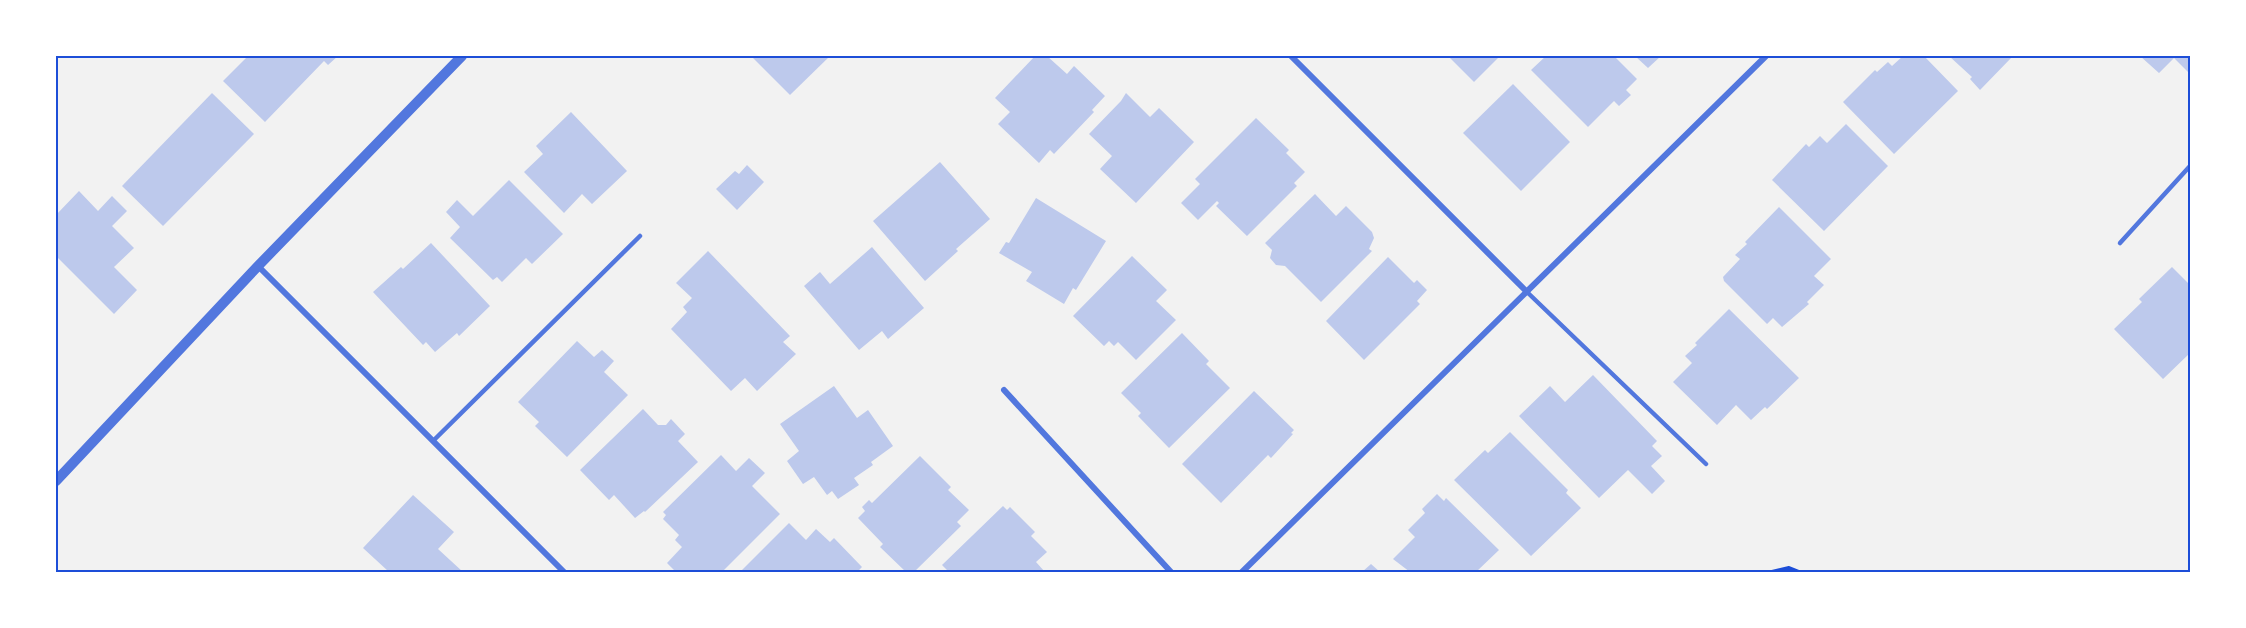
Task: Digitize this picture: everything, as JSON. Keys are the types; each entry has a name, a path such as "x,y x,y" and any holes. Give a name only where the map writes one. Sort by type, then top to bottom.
{"street":[{"path":"56,482 258,266 462,56"},
{"path":"1291,56 1527,292"},
{"path":"1242,573 1767,56"},
{"path":"258,266 564,573"},
{"path":"1005,390 1172,573"}],"lane":[{"path":"2120,243 2190,166"},
{"path":"433,441 640,236"},
{"path":"1527,292 1706,464"}],"path":[{"path":"1772,573 1789,568 1799,573"}],"building":[{"path":"248,56 338,56 328,65 324,61 265,122 223,81"},
{"path":"751,56 830,56 790,95"},
{"path":"1035,56 1047,56 1067,74 1074,66 1105,96 1092,110 1094,112 1054,154 1050,150 1039,163 998,124 1010,112 995,98"},
{"path":"1448,56 1500,56 1474,82"},
{"path":"1546,56 1614,56 1637,79 1626,90 1631,95 1619,106 1614,101 1588,127 1531,70"},
{"path":"1635,56 1661,56 1648,68"},
{"path":"1903,56 1924,56 1958,91 1894,154 1843,102 1875,70 1877,72 1888,62 1892,66"},
{"path":"1949,56 2012,57 1980,90 1970,79 1972,77"},
{"path":"2140,56 2190,56 2190,74 2174,58 2159,73"},
{"path":"1513,84 1570,142 1521,191 1463,133"},
{"path":"212,93 254,134 163,226 122,186"},
{"path":"1126,93 1150,117 1159,108 1194,142 1136,203 1100,169 1112,156 1089,134"},
{"path":"571,112 627,171 592,204 582,194 564,213 524,172 543,154 536,146"},
{"path":"1256,118 1289,150 1286,153 1305,172 1294,183 1297,186 1247,236 1216,206 1219,203 1217,201 1198,220 1181,203 1200,184 1195,179"},
{"path":"1846,124 1888,166 1824,231 1772,180 1806,144 1809,147 1820,136 1827,143"},
{"path":"940,162 990,219 925,281 873,221"},
{"path":"747,165 764,182 737,210 716,189 735,171 739,174"},
{"path":"509,180 563,234 532,264 526,258 502,282 497,277 493,280 450,238 460,227 446,212 457,200 473,216"},
{"path":"79,191 98,211 112,196 127,211 112,226 134,248 114,267 137,290 114,314 56,256 56,215"},
{"path":"1315,194 1336,216 1346,206 1372,232 1374,238 1369,249 1372,251 1321,302 1285,266 1276,265 1270,258 1272,250 1265,243"},
{"path":"1036,198 1106,241 1076,290 1073,288 1064,304 1026,281 1032,272 999,253 1006,242 1009,243"},
{"path":"1779,207 1831,259 1814,276 1824,285 1807,302 1809,304 1782,327 1773,318 1767,324 1724,281 1723,277 1740,259 1735,255 1747,244 1745,242"},
{"path":"431,243 490,306 459,336 457,333 435,352 426,342 423,345 373,292"},
{"path":"872,247 924,308 888,339 882,331 859,350 804,286 820,272 830,284"},
{"path":"708,251 790,336 783,342 796,354 757,391 745,378 731,391 671,329 687,312 683,307 692,298 676,283"},
{"path":"1132,256 1167,290 1156,301 1176,320 1136,360 1118,342 1114,346 1109,341 1104,346 1073,316"},
{"path":"1388,257 1414,283 1417,280 1427,290 1417,301 1420,304 1364,360 1326,321"},
{"path":"2172,267 2190,285 2190,353 2163,379 2114,329 2142,302 2139,299"},
{"path":"1729,309 1799,378 1767,409 1765,407 1751,420 1736,405 1717,425 1673,382 1692,363 1685,356"},
{"path":"1182,333 1209,361 1206,364 1230,388 1169,448 1138,416 1141,413 1121,393"},
{"path":"577,341 594,357 602,350 614,361 604,372 628,395 567,457 535,426 539,422 518,402"},
{"path":"1593,375 1657,441 1652,446 1662,456 1651,466 1665,481 1652,494 1628,470 1599,498 1519,416 1550,386 1565,402"},
{"path":"834,386 857,418 868,410 893,446 871,462 873,465 854,478 859,485 838,499 832,491 827,495 814,477 803,484 787,461 799,451 780,424"},
{"path":"1254,391 1294,430 1291,433 1293,434 1271,458 1268,455 1221,503 1182,464"},
{"path":"643,409 658,425 666,425 671,419 685,434 678,441 698,462 645,512 635,518 614,495 609,500 580,470"},
{"path":"1510,432 1568,490 1566,493 1581,508 1531,556 1454,480 1485,450 1488,453"},
{"path":"721,455 736,471 749,458 765,473 752,486 780,514 722,572 676,572 667,563 682,547 675,540 679,535 663,519 666,515 663,512"},
{"path":"920,456 951,487 948,490 969,510 957,522 961,526 914,572 906,572 880,547 883,544 858,518 865,511 862,507 869,500 872,503"},
{"path":"1437,494 1444,501 1446,498 1499,550 1476,572 1410,572 1393,559 1415,537 1408,530 1425,513 1422,509"},
{"path":"413,495 454,532 438,549 463,572 386,572 388,571 363,548"},
{"path":"1003,506 1007,510 1010,507 1035,532 1031,536 1047,552 1036,562 1045,572 949,572 942,565"},
{"path":"789,523 806,540 816,529 830,542 834,538 862,567 857,572 740,572"},
{"path":"1371,564 1380,572 1362,572"}]}
